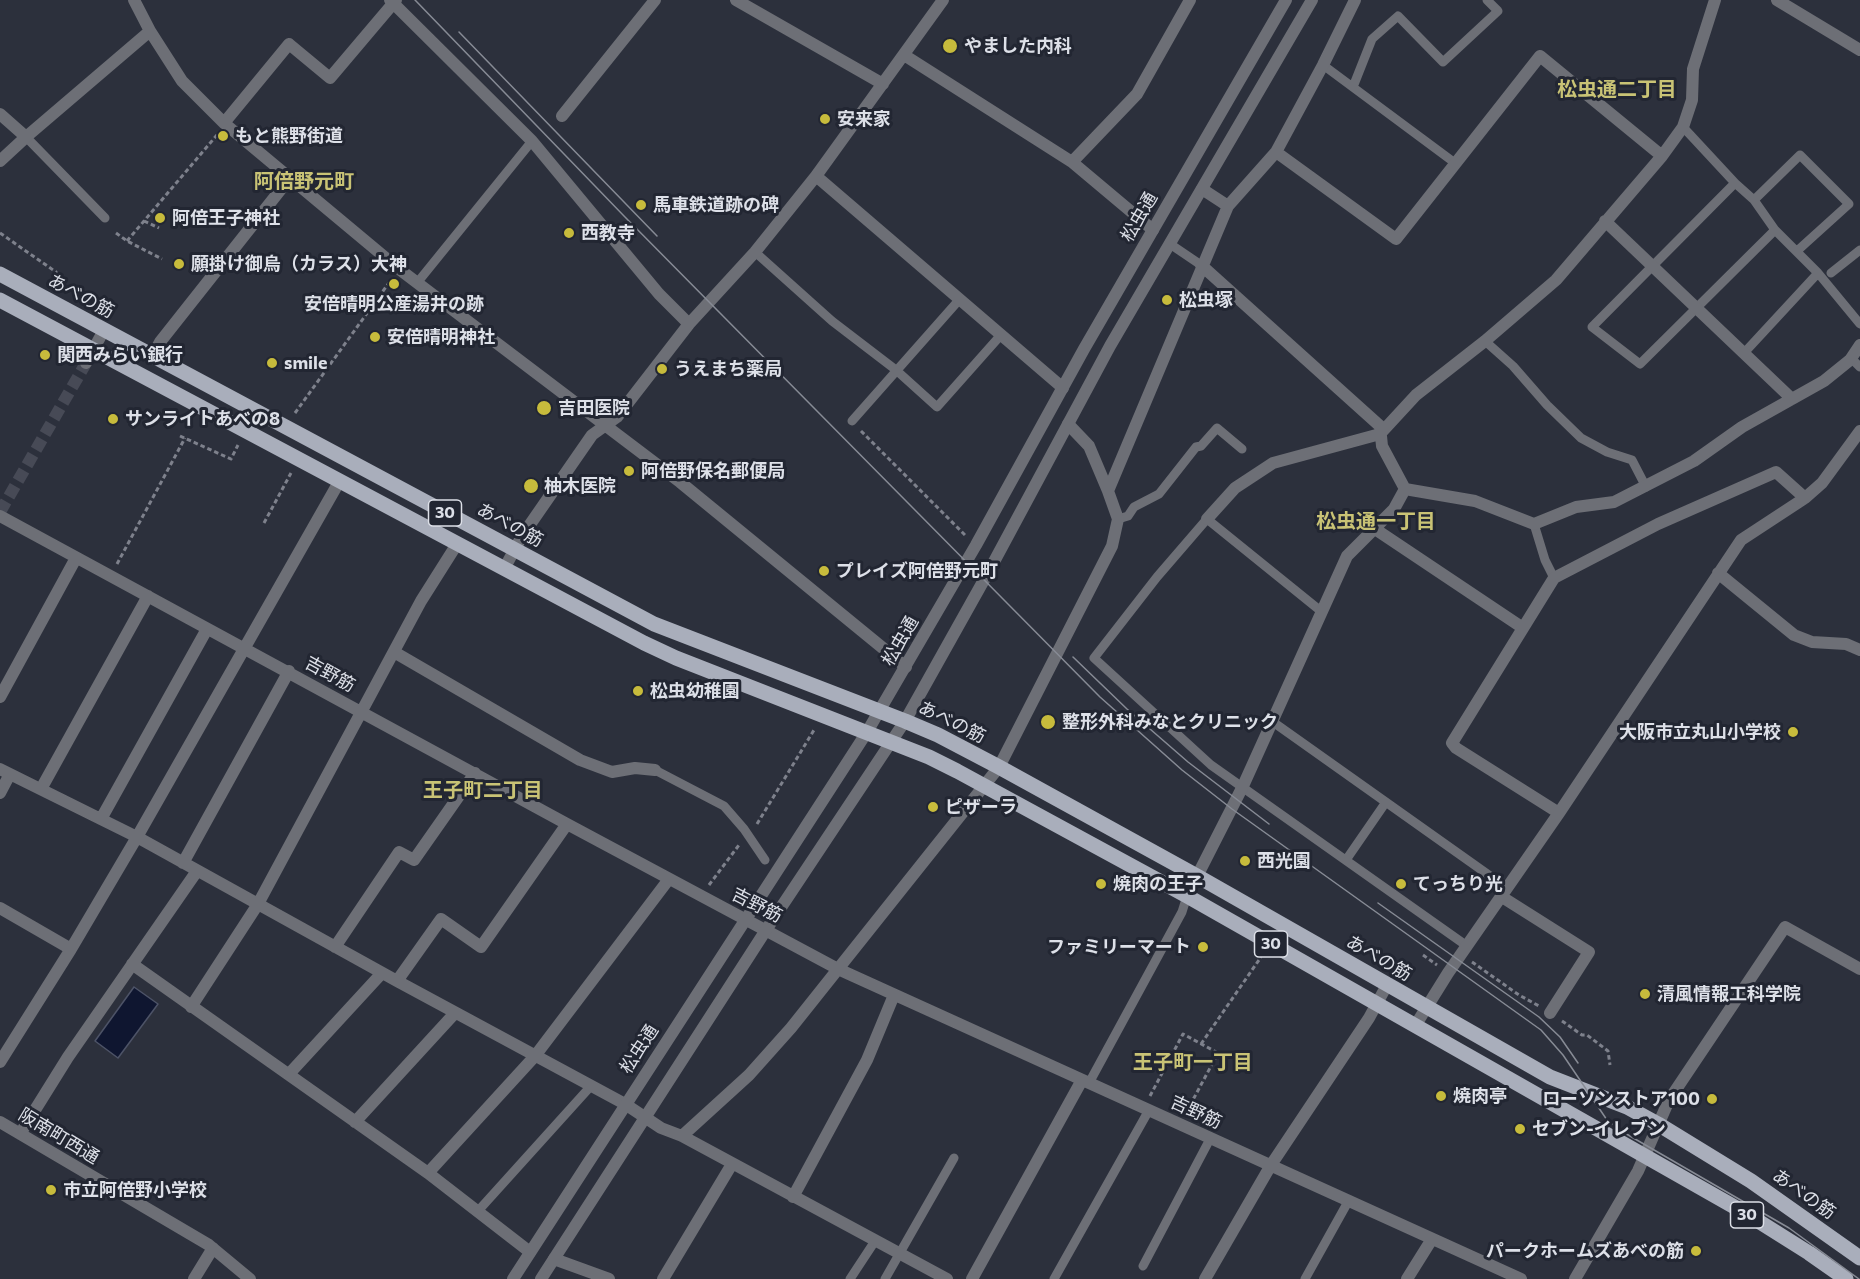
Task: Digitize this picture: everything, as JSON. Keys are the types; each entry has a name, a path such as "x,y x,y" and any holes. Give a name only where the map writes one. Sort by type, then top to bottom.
{"main road":[{"name":"あべの筋","path":"0,274 654,624 905,721 938,735 999,767 1197,876 1550,1077 1627,1107 1658,1124 1751,1181 1860,1258"},
{"name":"30","path":"0,300 90,356 339,482 644,643 676,658 929,757 984,786 1187,896 1747,1214 1846,1279"}],"street":[{"path":"134,0 150,31 182,81 225,124 399,269 680,482 906,667"},
{"path":"562,116 655,0"},
{"path":"736,0 883,84"},
{"path":"504,569 513,550 592,435 617,417 689,324 755,252 816,176 943,0"},
{"path":"1072,162 1137,94 1190,0"},
{"name":"松虫通","path":"513,1279 867,732 1286,0"},
{"path":"541,1279 766,930 905,721 1110,346 1312,0"},
{"path":"1108,491 1201,265 1228,206 1276,152 1355,0"},
{"path":"1207,519 1235,488 1273,463 1380,434 1416,395 1485,341 1556,280 1662,156 1683,128 1692,100 1693,69 1715,0"},
{"path":"1777,0 1860,50"},
{"path":"225,124 289,44 330,78 393,1 532,141 659,294 689,324"},
{"path":"0,161 26,136 150,31"},
{"path":"904,55 1072,162 1170,244"},
{"path":"1276,152 1395,239 1540,56 1662,156"},
{"path":"0,114 26,136"},
{"path":"816,176 1063,388"},
{"path":"153,355 160,342 290,179"},
{"path":"1202,189 1228,206"},
{"path":"1605,221 1792,399"},
{"path":"1201,265 1380,426 1382,446 1405,489"},
{"path":"90,356 104,330"},
{"path":"1405,489 1475,501 1534,524 1576,507 1614,502 1694,461 1742,427 1855,363 1860,345"},
{"path":"682,1136 749,1075 838,969 999,767 1112,546 1118,519 1089,446 1068,424"},
{"path":"1415,1026 1741,540 1805,498 1822,483 1860,431"},
{"path":"1559,813 1456,748 1452,743 1554,578 1658,525 1776,472 1805,498"},
{"path":"0,1062 71,949 137,837 339,482"},
{"path":"1187,896 1243,786 1347,556 1394,509 1405,489"},
{"name":"吉野筋","path":"0,516 838,969 1521,1279"},
{"path":"1375,529 1522,628"},
{"path":"190,1007 258,904 421,601 457,544"},
{"path":"0,697 76,558"},
{"path":"1718,573 1794,635 1812,642 1846,644 1860,650"},
{"path":"41,789 148,596"},
{"path":"100,819 207,629"},
{"path":"394,652 580,759 612,772 635,768 655,770"},
{"path":"183,863 289,671"},
{"path":"0,793 5,772 137,837 382,974 625,1104 661,1128 682,1136 947,1279"},
{"path":"335,947 399,852 414,860 475,773"},
{"path":"397,981 441,919 481,947 567,824"},
{"path":"20,1134 68,1057 197,871"},
{"path":"428,1173 536,1056 669,879"},
{"path":"1504,893 1589,952 1550,1013"},
{"path":"0,908 71,949"},
{"path":"1575,1279 1638,1171 1669,1100 1785,927 1860,969"},
{"path":"132,964 428,1173 530,1252"},
{"path":"289,1074 382,974"},
{"path":"1205,1279 1271,1166 1377,1004 1387,985"},
{"path":"793,1197 867,1060 894,995"},
{"path":"355,1122 455,1013"},
{"path":"972,1279 1086,1081"},
{"name":"阪南町西通","path":"0,1122 213,1248 250,1279"},
{"path":"663,1279 732,1164"},
{"path":"1407,1279 1432,1239"},
{"path":"194,1279 213,1248"},
{"path":"554,1259 609,1279"}],"lane":[{"path":"1353,87 1372,39 1398,16 1443,62 1498,11 1487,0"},
{"path":"1323,65 1455,163"},
{"path":"1683,128 1754,200 1775,230 1818,273 1860,324"},
{"path":"26,136 105,218"},
{"path":"417,282 532,141"},
{"path":"1754,200 1800,155 1849,204 1797,251"},
{"path":"1735,183 1592,327 1640,364 1775,230"},
{"path":"1170,244 1201,265"},
{"path":"1831,273 1860,250"},
{"path":"755,252 832,321 896,370 937,407 1000,336"},
{"path":"1744,353 1818,273"},
{"path":"852,421 959,300"},
{"path":"1485,341 1513,366 1547,405 1581,438 1607,452 1632,460 1646,487"},
{"path":"1118,519 1128,516 1134,507 1159,494 1196,447 1201,446 1217,428 1242,449"},
{"path":"1322,612 1207,519 1094,658 1211,765 1346,860 1464,950"},
{"path":"1534,524 1545,560 1554,578"},
{"path":"1273,722 1386,802 1504,893"},
{"path":"655,770 724,806 744,829 765,860"},
{"path":"1346,860 1386,802"},
{"path":"1086,1081 1182,912 1187,896"},
{"path":"478,1211 590,1087"},
{"path":"1054,1279 1147,1108"},
{"path":"1143,1266 1210,1139"},
{"path":"885,1279 954,1158"},
{"path":"1305,1279 1349,1200"},
{"path":"850,1279 875,1241"}],"path":[{"path":"127,241 225,124"},
{"path":"144,221 159,228"},
{"path":"0,233 56,272 57,286"},
{"path":"116,233 162,259"},
{"path":"294,414 399,269"},
{"path":"852,421 965,535"},
{"path":"180,436 231,459 238,445"},
{"path":"110,576 185,438"},
{"path":"264,523 291,473"},
{"path":"700,896 742,841 748,837 816,728"},
{"path":"1464,950 1519,995"},
{"path":"1201,1044 1261,957"},
{"path":"1147,1108 1183,1034 1218,1053 1180,1124"},
{"path":"1582,1035 1587,1035 1608,1051 1610,1065"}],"water":[{"path":"134,987 158,1004 118,1058 95,1041"}],"tunnel":[{"path":"0,512 86,363"}],"tram line":[{"path":"415,0 624,216 1100,697 1182,770 1232,809 1541,1030 1563,1055 1607,1120 1623,1132 1789,1228 1859,1279"},
{"path":"459,32 657,236"},
{"path":"1073,657 1127,709 1188,762 1269,824"},
{"path":"1378,903 1539,1017 1560,1037 1578,1063"}],"place":[{"name":"やました内科","path":"950,46"},
{"name":"安来家","path":"825,119"},
{"name":"もと熊野街道","path":"223,136"},
{"name":"馬車鉄道跡の碑","path":"641,205"},
{"name":"阿倍王子神社","path":"160,218"},
{"name":"西教寺","path":"569,233"},
{"name":"願掛け御烏（カラス）大神","path":"179,264"},
{"name":"安倍晴明公産湯井の跡","path":"394,284"},
{"name":"松虫塚","path":"1167,300"},
{"name":"安倍晴明神社","path":"375,337"},
{"name":"関西みらい銀行","path":"45,355"},
{"name":"smile","path":"272,363"},
{"name":"うえまち薬局","path":"662,369"},
{"name":"吉田医院","path":"544,408"},
{"name":"サンライトあべの8","path":"113,419"},
{"name":"阿倍野保名郵便局","path":"629,471"},
{"name":"柚木医院","path":"531,486"},
{"name":"プレイズ阿倍野元町","path":"824,571"},
{"name":"松虫幼稚園","path":"638,691"},
{"name":"整形外科みなとクリニック","path":"1048,722"},
{"name":"大阪市立丸山小学校","path":"1793,732"},
{"name":"ピザーラ","path":"933,807"},
{"name":"西光園","path":"1245,861"},
{"name":"焼肉の王子","path":"1101,884"},
{"name":"てっちり光","path":"1401,884"},
{"name":"ファミリーマート","path":"1203,947"},
{"name":"清風情報工科学院","path":"1645,994"},
{"name":"焼肉亭","path":"1441,1096"},
{"name":"ローソンストア100","path":"1712,1099"},
{"name":"セブン-イレブン","path":"1520,1129"},
{"name":"市立阿倍野小学校","path":"51,1190"},
{"name":"パークホームズあべの筋","path":"1696,1251"}],"district":[{"name":"松虫通二丁目","path":"1617,89"},
{"name":"阿倍野元町","path":"304,181"},
{"name":"松虫通一丁目","path":"1376,521"},
{"name":"王子町二丁目","path":"483,790"},
{"name":"王子町一丁目","path":"1193,1062"}]}
